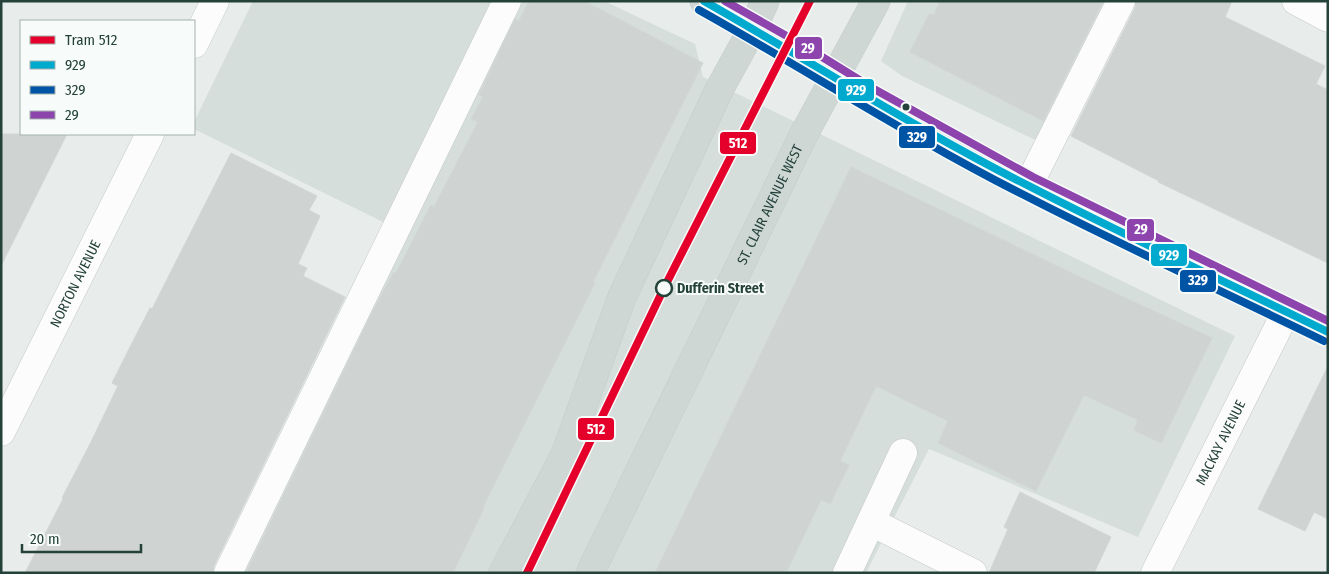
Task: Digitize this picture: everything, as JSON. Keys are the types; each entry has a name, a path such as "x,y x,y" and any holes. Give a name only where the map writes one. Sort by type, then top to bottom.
{"main road":[{"path":"704,1 835,76 869,98 1028,186 1328,332"},
{"path":"504,573 565,455 622,297 718,90 753,28 765,1"},
{"name":"ST. CLAIR AVENUE WEST","path":"590,573 804,134 876,1"}],"street":[{"path":"195,42 215,1"},
{"path":"228,573 507,1"},
{"path":"1028,186 1121,1"},
{"path":"1296,1 1328,18"},
{"name":"NORTON AVENUE","path":"1,432 150,135"},
{"name":"MACKAY AVENUE","path":"1155,573 1286,312"},
{"path":"847,573 903,453"},
{"path":"871,522 973,573"}],"shaded area":[{"path":"253,1 604,1 695,44 703,77 1235,336 1138,537 929,449 866,573 238,573 385,223 195,129 195,120"},
{"path":"908,1 1122,1 1056,150 902,76 881,61"}],"building":[{"path":"529,1 584,1 703,63 593,282 595,283 483,507 453,573 246,573 373,311 394,272 396,273 431,205 434,207 478,122 471,119 483,97 479,95 515,19 519,21"},
{"path":"940,1 1103,1 1043,121 910,52 929,14 934,15"},
{"path":"1136,1 1232,1 1225,17 1325,66 1316,84 1328,90 1328,263 1158,182 1071,136 1135,8"},
{"path":"1,134 66,135 1,266"},
{"path":"231,153 317,196 309,210 320,216 298,264 307,268 303,276 345,297 214,566 213,573 25,573 118,386 112,383 150,308 152,309"},
{"path":"851,167 1212,338 1161,443 1134,430 1138,420 1084,395 1036,491 938,443 948,421 876,386 840,461 849,465 830,504 821,500 786,573 655,573"},
{"path":"1328,366 1328,519 1314,512 1305,531 1258,509"},
{"path":"1020,492 1111,537 1094,573 989,573 1008,529 1004,527"}],"tram line":[{"name":"512","path":"527,573 664,288 810,1"}],"transit line":[{"name":"929","path":"704,1 988,165 1328,332"},
{"name":"29","path":"725,1 806,47 874,89 1033,177 1328,321"},
{"name":"329","path":"699,10 901,128 1024,195 1324,341"}],"place":[{"name":"Dufferin Street","path":"664,288"}]}
